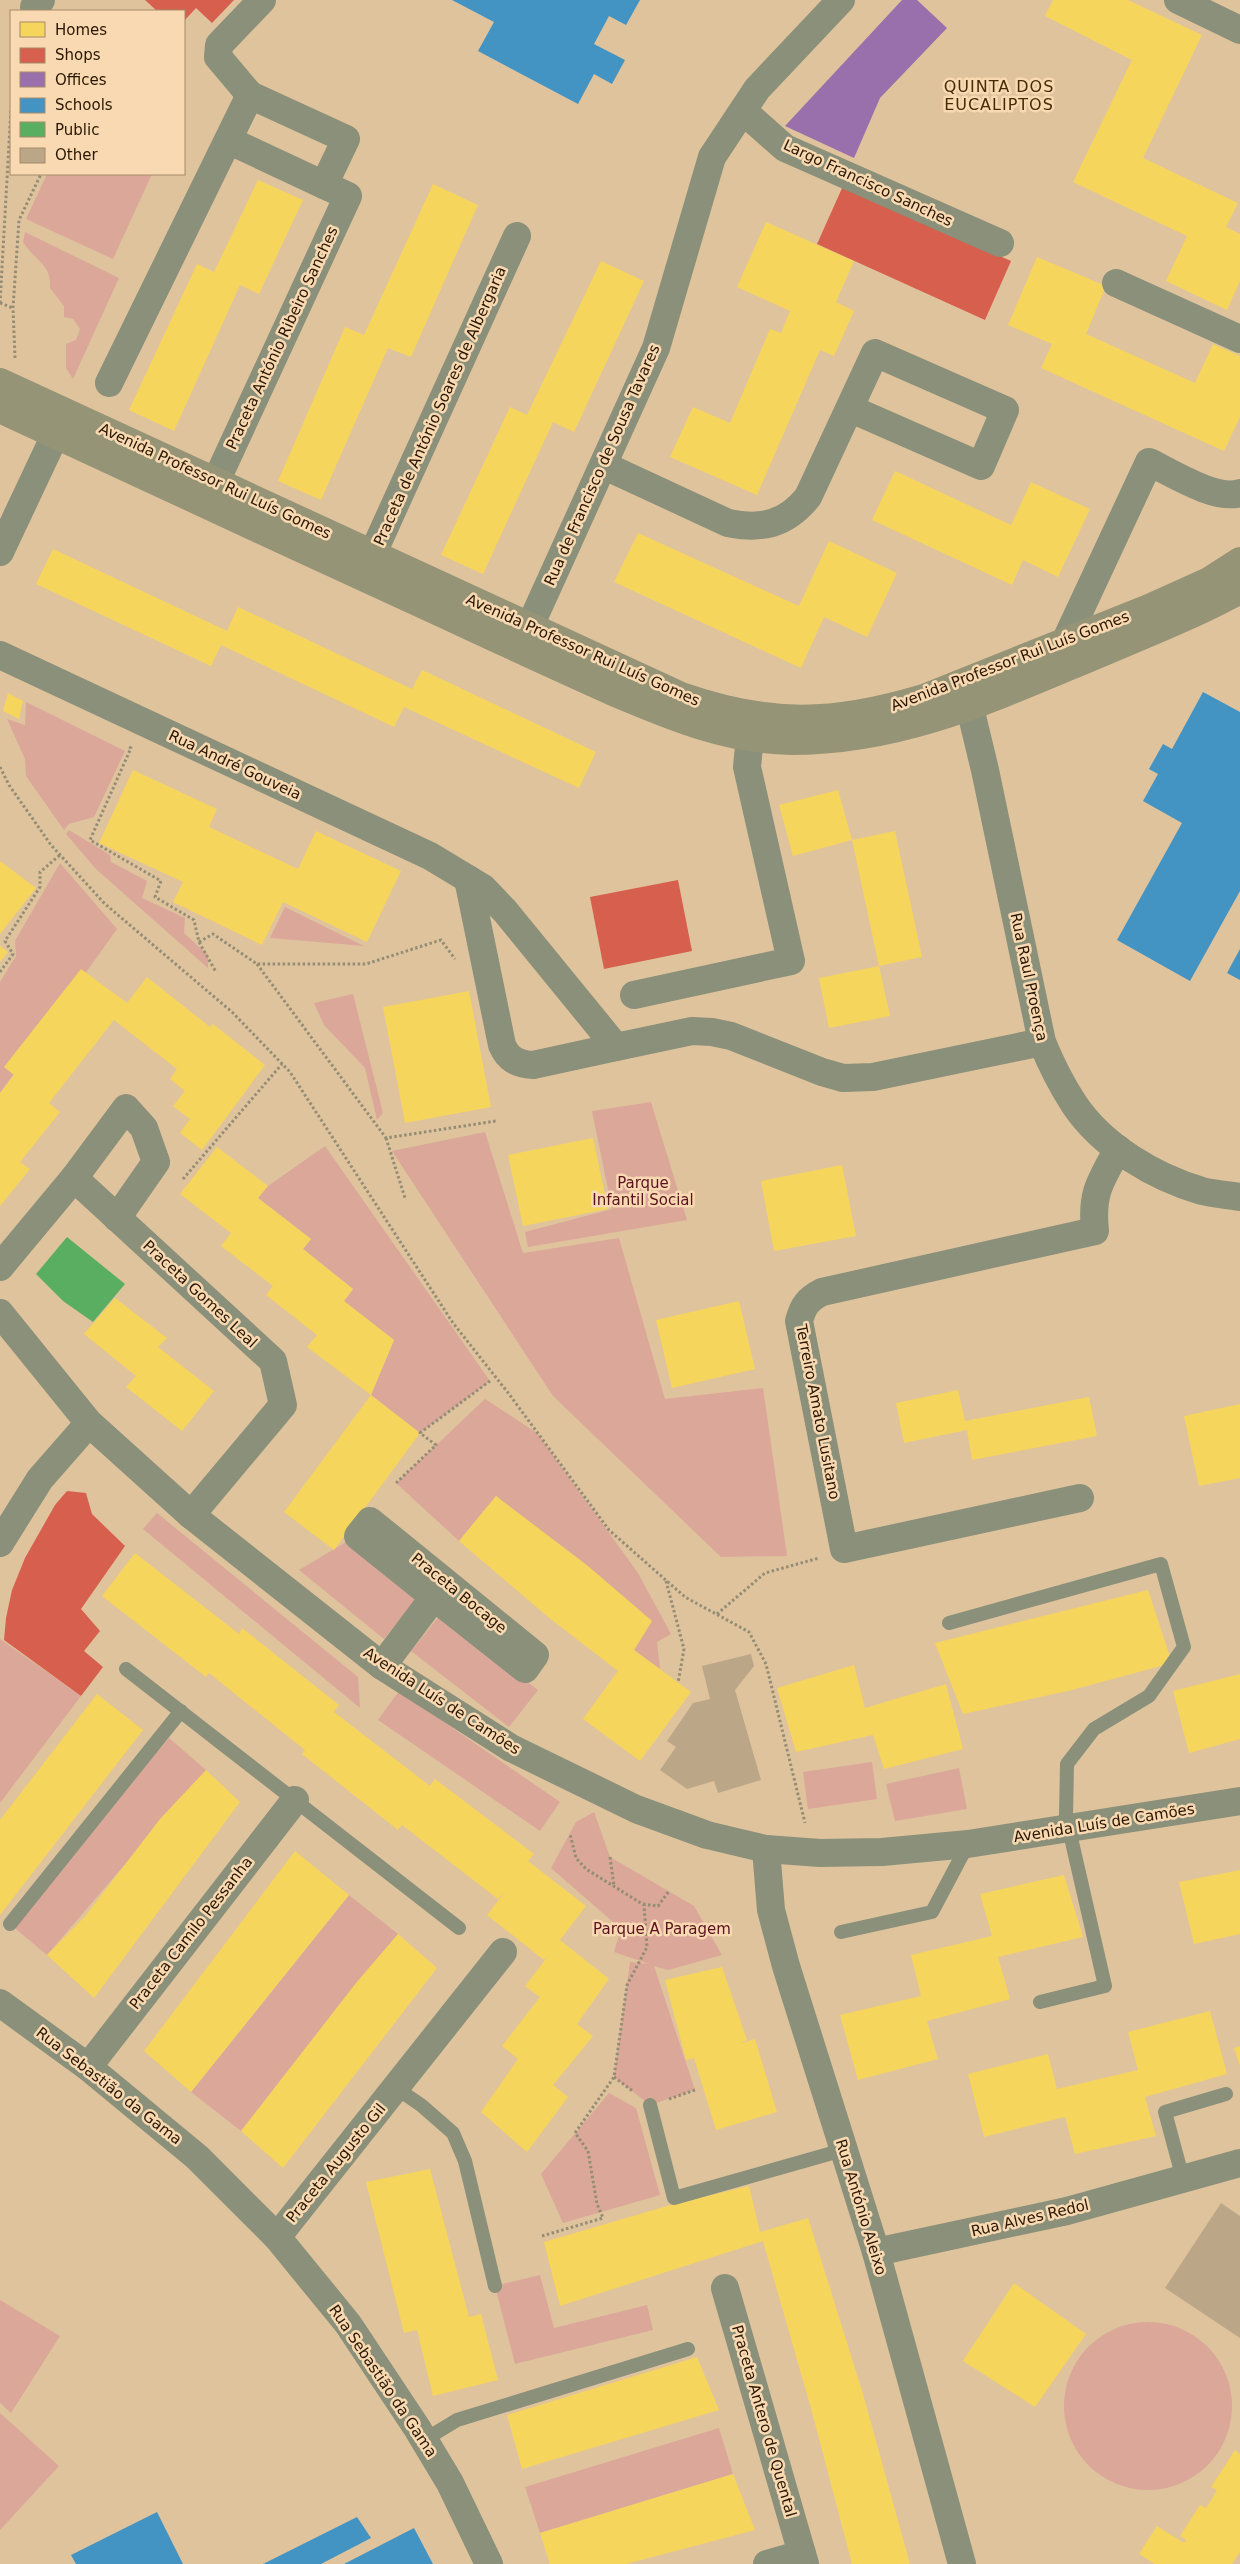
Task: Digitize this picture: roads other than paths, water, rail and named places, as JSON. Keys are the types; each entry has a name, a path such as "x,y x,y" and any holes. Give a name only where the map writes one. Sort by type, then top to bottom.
{"main road":[{"name":"Avenida Professor Rui Luís Gomes","path":"5,394 61,424 524,638 677,719 728,734 751,727 789,741 864,736 910,726 1065,642 1208,581 1240,561"},
{"name":"Avenida Professor Rui Luís Gomes","path":"967,695 1158,629 1240,590"}],"street":[{"path":"262,0 219,45 218,57 250,94 346,139 324,185"},
{"name":"Rua de Francisco de Sousa Tavares","path":"524,638 605,466 656,348 712,157 757,89 841,0"},
{"path":"1178,0 1240,30"},
{"path":"109,383 250,94"},
{"name":"Largo Francisco Sanches","path":"743,111 785,148 1000,243"},
{"name":"Praceta António Ribeiro Sanches","path":"210,493 348,196 228,140"},
{"name":"Praceta de António Soares de Albergaria","path":"367,565 517,236"},
{"path":"1116,283 1240,339"},
{"path":"605,466 728,523 749,527 770,524 798,509 808,496 851,409 875,353 1005,410 981,466 851,409"},
{"path":"0,552 61,424"},
{"path":"1065,642 1149,462 1219,494 1233,496 1240,493"},
{"name":"Rua André Gouveia","path":"0,655 430,856 468,878 483,888 505,911 616,1047"},
{"name":"Rua Raul Proença","path":"967,695 1042,1042 1059,1080 1094,1130 1118,1149 1172,1180 1203,1191 1240,1197"},
{"path":"634,995 791,962 747,766 751,727"},
{"path":"468,878 502,1045 506,1055 522,1065 533,1065 692,1031 712,1032 731,1036 822,1072 843,1078 873,1077 1042,1042"},
{"path":"0,1267 74,1178 126,1108 144,1128 156,1162 117,1218"},
{"name":"Terreiro Amato Lusitano","path":"1080,1498 844,1549 799,1321 802,1309 806,1303 810,1298 822,1292 1095,1231 1093,1208 1098,1186 1118,1149"},
{"name":"Praceta Gomes Leal","path":"74,1178 272,1361 283,1405 191,1515"},
{"name":"Avenida Luís de Camões","path":"0,1313 88,1423 191,1515 382,1666 511,1748 636,1809 707,1835 766,1849 820,1853 882,1852 968,1844 1240,1801"},
{"path":"0,1543 40,1479 88,1423"},
{"name":"Praceta Bocage","path":"370,1521 536,1655 525,1669 434,1597 358,1536 370,1521"},
{"name":"Praceta Bocage","path":"382,1666 434,1597"},
{"name":"Praceta Camilo Pessanha","path":"88,2067 295,1800"},
{"name":"Rua António Aleixo","path":"766,1849 771,1910 788,1975 876,2252 962,2564"},
{"name":"Praceta Augusto Gil","path":"277,2237 503,1952"},
{"name":"Rua Sebastião da Gama","path":"0,2002 88,2067 197,2156 277,2237 348,2324 424,2440 450,2483 489,2564"},
{"name":"Rua Alves Redol","path":"876,2252 1067,2211 1240,2163"},
{"name":"Praceta Antero de Quental","path":"725,2288 803,2559 767,2564"}],"lane":[{"path":"950,1623 1161,1564 1184,1647 1149,1696 1094,1729 1067,1764 1066,1816 1105,1986 1040,2002"},
{"path":"126,1669 459,1928"},
{"path":"10,1924 181,1711"},
{"path":"840,1932 932,1912 968,1844"},
{"name":"Praceta Augusto Gil","path":"396,2088 421,2105 453,2133 465,2161 495,2286"},
{"path":"1182,2179 1165,2112 1226,2094"},
{"path":"650,2105 674,2198 843,2150"},
{"path":"424,2440 456,2420 688,2349"}],"district":[{"name":"QUINTA DOS EUCALIPTOS","path":"999,95"}],"park label":[{"name":"Parque Infantil Social","path":"643,1192"},
{"name":"Parque A Paragem","path":"662,1929"}]}
